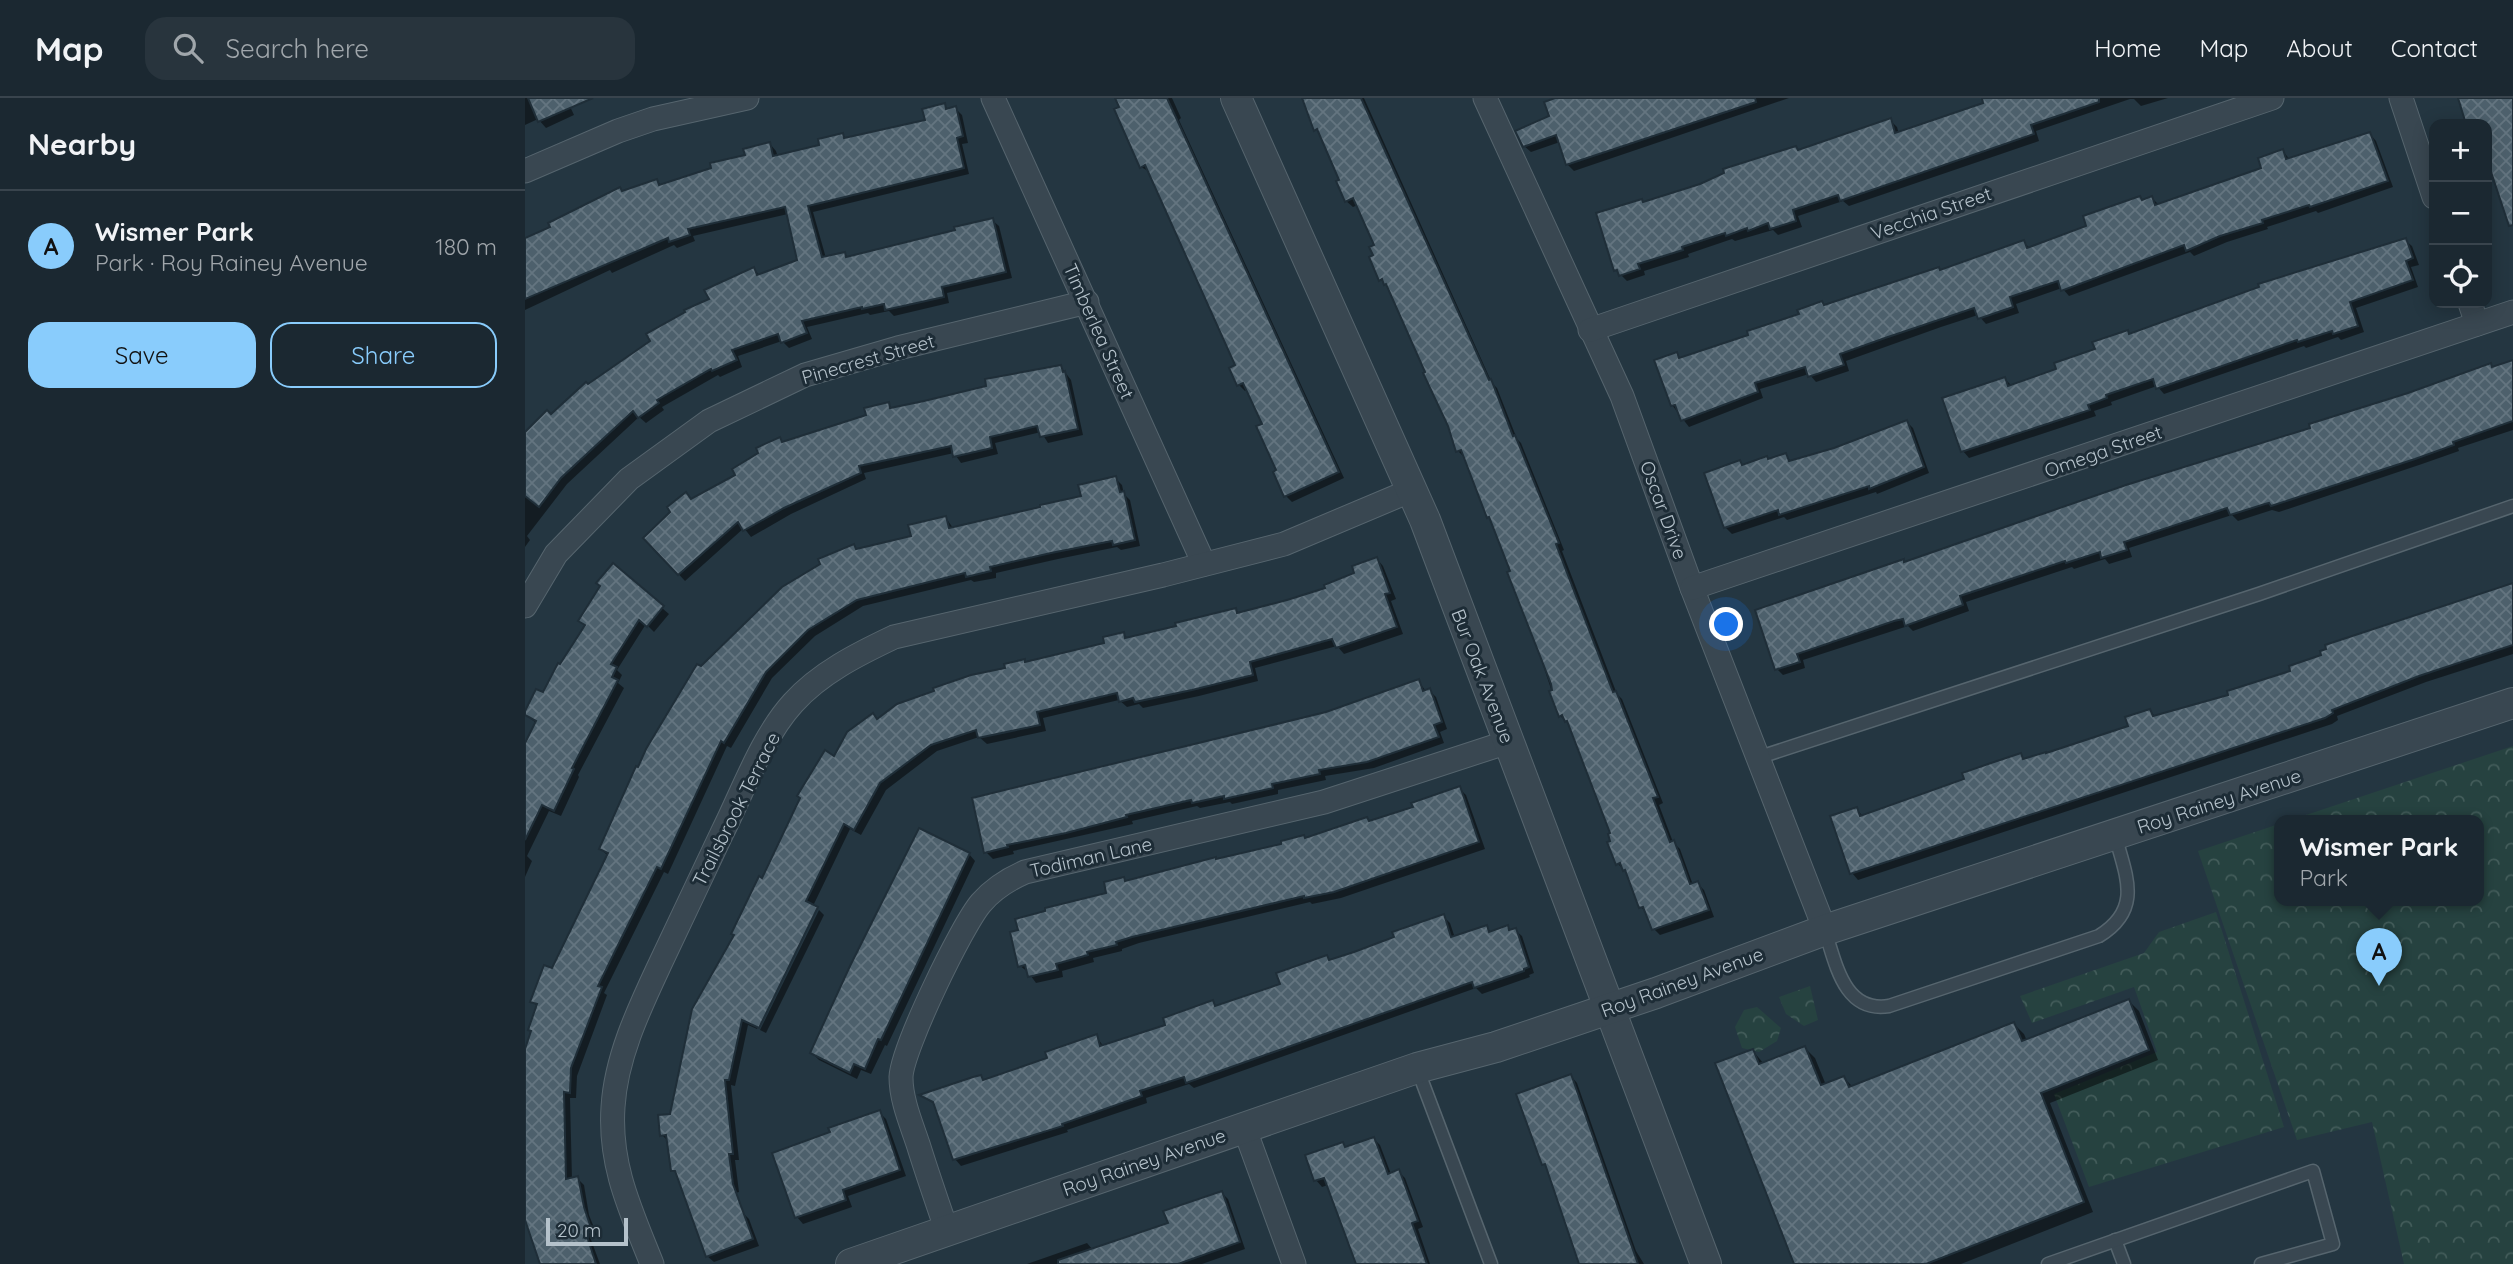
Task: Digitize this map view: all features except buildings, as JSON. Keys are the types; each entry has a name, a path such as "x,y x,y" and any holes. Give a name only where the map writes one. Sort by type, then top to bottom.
{"street":[{"path":"525,171 653,119 747,98"},
{"name":"Timberlea Street","path":"993,98 1204,564"},
{"name":"Bur Oak Avenue","path":"1236,98 1412,491 1706,1264"},
{"name":"Oscar Drive","path":"1485,98 1622,396 1692,588 1825,930"},
{"name":"Vecchia Street","path":"1590,330 2272,98"},
{"path":"2401,98 2429,182"},
{"name":"Pinecrest Street","path":"525,606 556,554 629,479 709,421 805,375 898,348 1087,302"},
{"name":"Omega Street","path":"1692,588 2473,313 2513,312"},
{"name":"Trailsbrook Terrace","path":"652,1264 621,1186 614,1159 613,1107 616,1084 644,998 771,735 792,704 817,680 860,653 894,637 1284,544 1412,491"},
{"name":"Roy Rainey Avenue","path":"851,1264 1417,1068 1496,1047 1609,1009 1825,930 2513,703"},
{"name":"Todiman Lane","path":"947,1231 907,1110 901,1076 905,1054 915,1030 964,931 980,904 992,892 1025,872 1324,802 1507,741"},
{"path":"1244,1127 1294,1264"}],"lane":[{"path":"1757,758 2259,594 2513,506"},
{"path":"1825,930 1842,980 1852,994 1862,1003 1875,1008 1903,1001 2099,936 2114,927 2126,905 2129,891 2115,835"},
{"path":"1417,1068 1491,1264"},
{"path":"2048,1264 2313,1171 2333,1244 2261,1264"},
{"path":"2115,1240 2124,1264"}],"green space":[{"path":"2513,746 2513,1264 2404,1264 2372,1122 2297,1140 2198,851 2274,826 2274,906 2484,906 2484,815 2306,815"},
{"path":"2216,912 2284,1127 2089,1187 2054,1094 2157,1052 2134,987 2032,1023 2020,996 2144,953 2159,932"},
{"path":"1810,986 1818,1020 1804,1026 1786,1014 1779,997"},
{"path":"1757,1007 1781,1028 1777,1041 1759,1052 1742,1048 1735,1027 1744,1010"}],"place":[{"name":"Wismer Park","path":"2379,986"}]}
